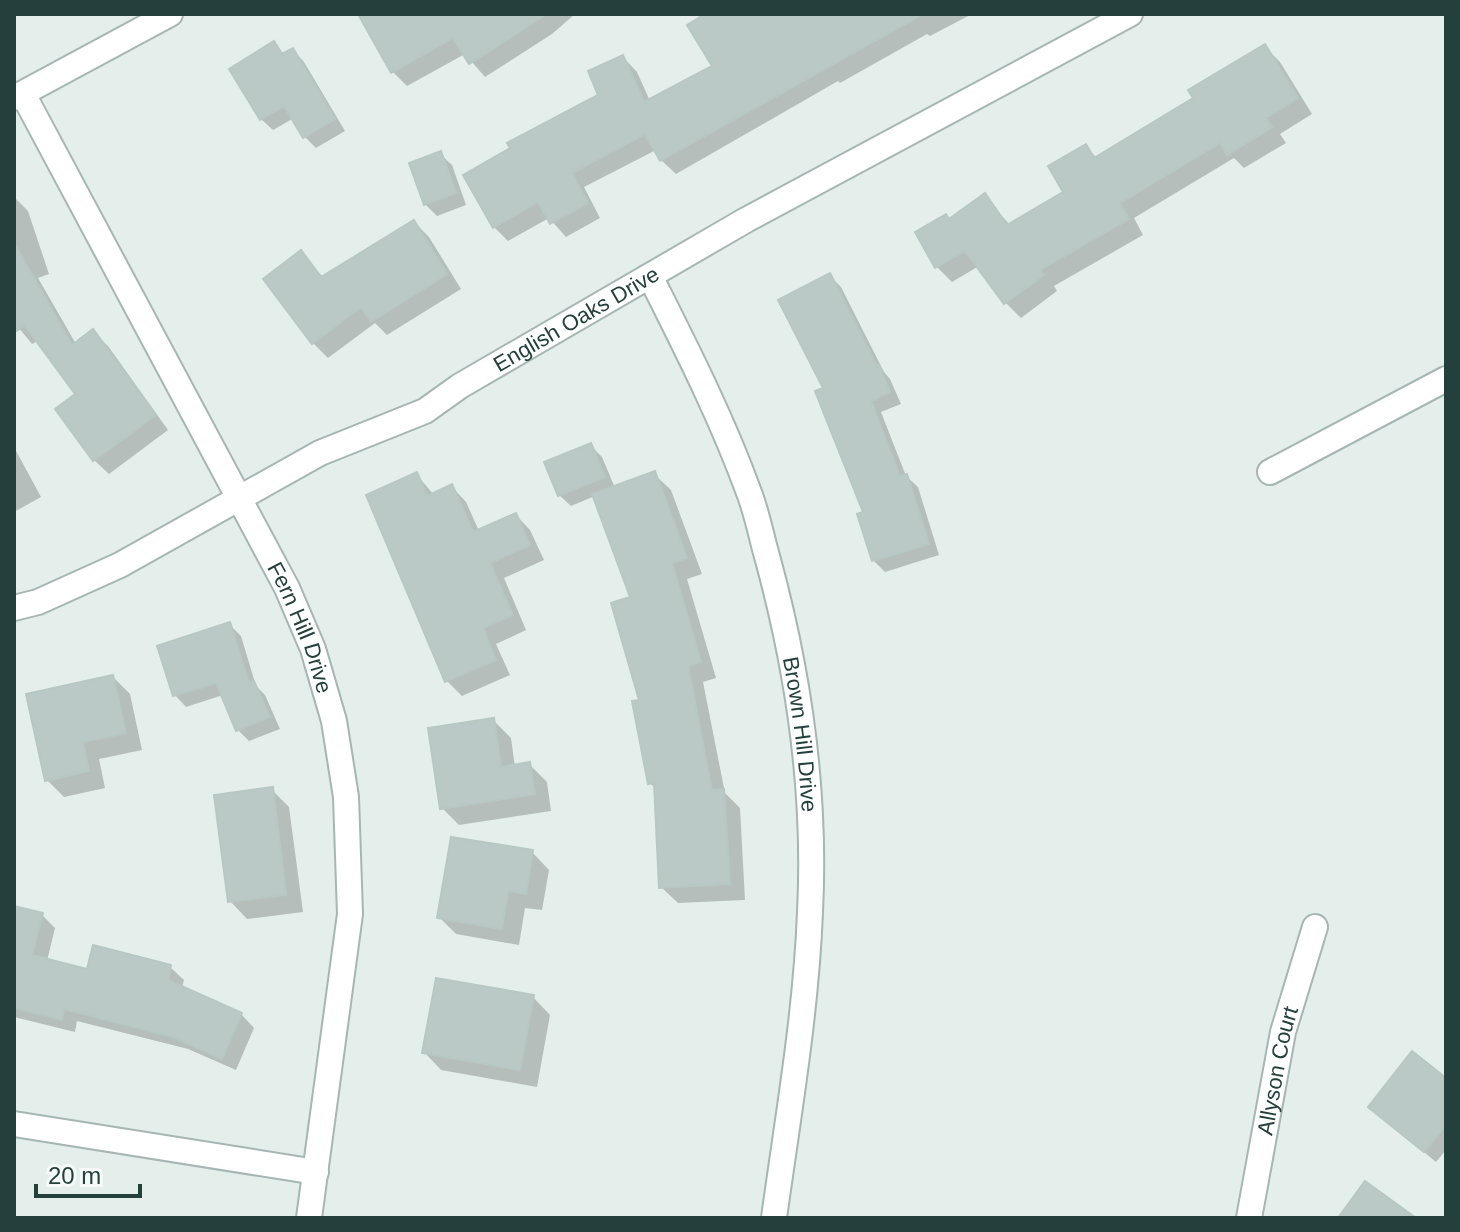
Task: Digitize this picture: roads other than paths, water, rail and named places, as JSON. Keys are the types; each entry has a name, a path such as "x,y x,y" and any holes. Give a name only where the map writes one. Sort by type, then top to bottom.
{"street":[{"path":"18,96 170,14"},
{"name":"English Oaks Drive","path":"14,608 38,602 120,565 320,453 425,411 460,386 746,220 1130,14"},
{"name":"Fern Hill Drive","path":"18,96 287,588 313,649 334,721 346,797 350,914 309,1218"},
{"name":"Brown Hill Drive","path":"650,276 716,408 749,492 785,624 800,717 810,813 811,911 803,1007 774,1218"},
{"path":"1270,472 1446,379"},
{"name":"Allyson Court","path":"1249,1218 1283,1032 1315,927"},
{"path":"14,1124 316,1172"}]}
